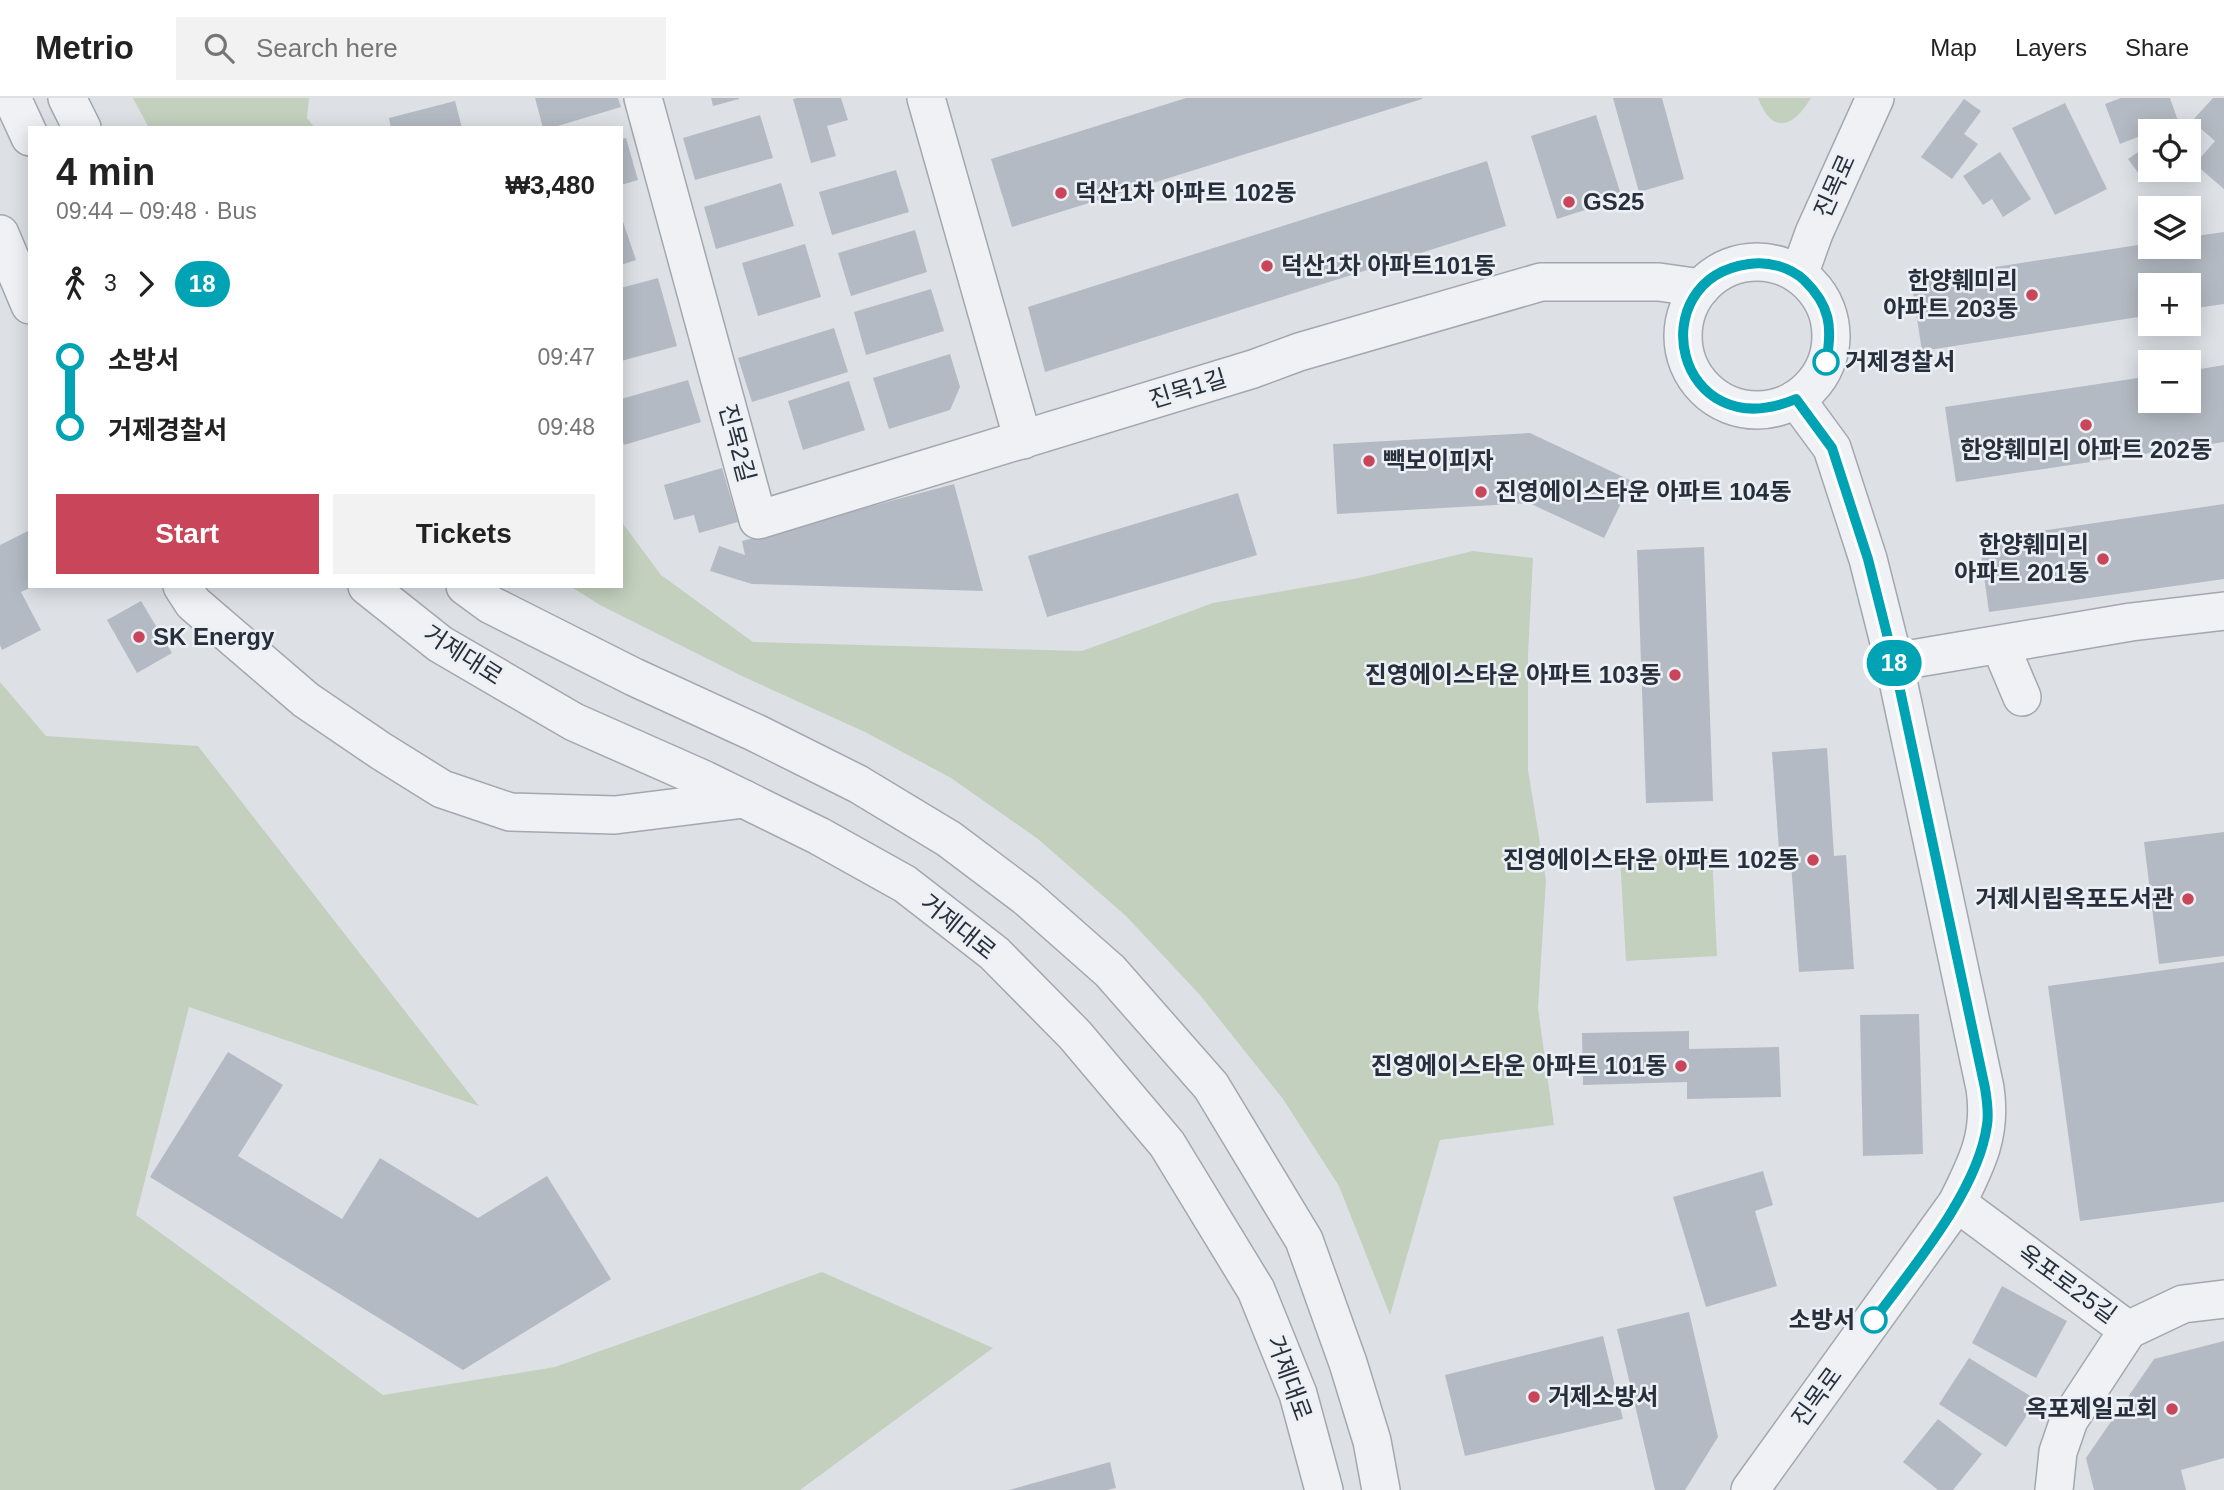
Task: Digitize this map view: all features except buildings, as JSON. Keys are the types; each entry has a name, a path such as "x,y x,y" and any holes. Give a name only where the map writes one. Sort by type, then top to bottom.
{"street":[{"path":"12,98 28,133"},
{"path":"67,98 81,126"},
{"name":"진목2길","path":"642,98 758,520 1023,440"},
{"path":"926,98 1023,440"},
{"name":"진목로","path":"1799,275 1814,233 1875,98"},
{"path":"0,234 28,300"},
{"path":"1758,262 1779,266 1799,275 1816,292 1828,313 1831,337 1826,362 1815,383 1796,399 1774,408 1740,408 1728,405 1709,393 1693,375 1684,354 1683,330 1688,307 1701,288 1717,274 1737,265 1758,262"},
{"name":"진목1길","path":"1023,440 1299,352 1541,282 1659,282 1701,288"},
{"name":"진목로","path":"1751,1490 1957,1203 1980,1157 1988,1124 1988,1103 1894,662 1868,559 1832,448 1796,399"},
{"path":"183,588 193,603 306,700 442,789 510,811 615,815 744,799"},
{"name":"거제대로","path":"370,588 440,644 574,722 744,799 819,836 905,884 994,954 1075,1035 1167,1144 1255,1290 1298,1394 1324,1490"},
{"path":"468,588 491,605 634,677 756,733 892,804 949,839 1026,897 1110,971 1211,1086 1304,1240 1348,1363 1371,1441 1381,1490"},
{"path":"1894,662 2131,622 2224,611"},
{"path":"2000,645 2022,697"},
{"name":"옥포로25길","path":"1957,1203 2128,1329 2183,1304 2224,1300"},
{"path":"2054,1490 2058,1452 2069,1420 2128,1329"}],"green space":[{"path":"133,98 309,98 307,118 313,126 148,126"},
{"path":"1758,98 1811,98 1797,116 1783,123 1770,118"},
{"path":"623,524 661,575 753,642 1082,651 1213,603 1359,578 1473,551 1533,558 1528,654 1528,770 1546,880 1538,1008 1554,1125 1440,1140 1390,1315 1339,1186 1283,1099 1200,995 1126,916 1038,839 951,778 865,732 744,677 600,605 573,588 623,588"},
{"path":"0,682 46,736 198,746 479,1106 189,1007 136,1215 383,1395 555,1367 822,1272 993,1348 800,1490 0,1490"},
{"path":"1712,853 1717,956 1626,961 1620,858"}],"bus line":[{"name":"18","path":"1826,362 1831,337 1828,313 1816,292 1799,275 1779,266 1758,262 1737,265 1717,274 1701,288 1688,307 1683,330 1684,354 1693,375 1709,393 1728,405 1751,410 1774,408 1796,399 1832,448 1868,559 1894,662 1988,1103 1988,1124 1980,1157 1957,1203 1874,1320"}],"place":[{"name":"덕산1차 아파트 102동","path":"1061,193"},
{"name":"GS25","path":"1569,202"},
{"name":"덕산1차 아파트101동","path":"1267,266"},
{"name":"한양훼미리 아파트 203동","path":"2032,295"},
{"name":"거제경찰서","path":"1826,362"},
{"name":"한양훼미리 아파트 202동","path":"2086,425"},
{"name":"빽보이피자","path":"1369,461"},
{"name":"진영에이스타운 아파트 104동","path":"1481,492"},
{"name":"한양훼미리 아파트 201동","path":"2103,559"},
{"name":"SK Energy","path":"139,637"},
{"name":"진영에이스타운 아파트 103동","path":"1675,675"},
{"name":"진영에이스타운 아파트 102동","path":"1813,860"},
{"name":"거제시립옥포도서관","path":"2188,899"},
{"name":"진영에이스타운 아파트 101동","path":"1681,1066"},
{"name":"소방서","path":"1874,1320"},
{"name":"거제소방서","path":"1534,1397"},
{"name":"옥포제일교회","path":"2172,1409"}]}
